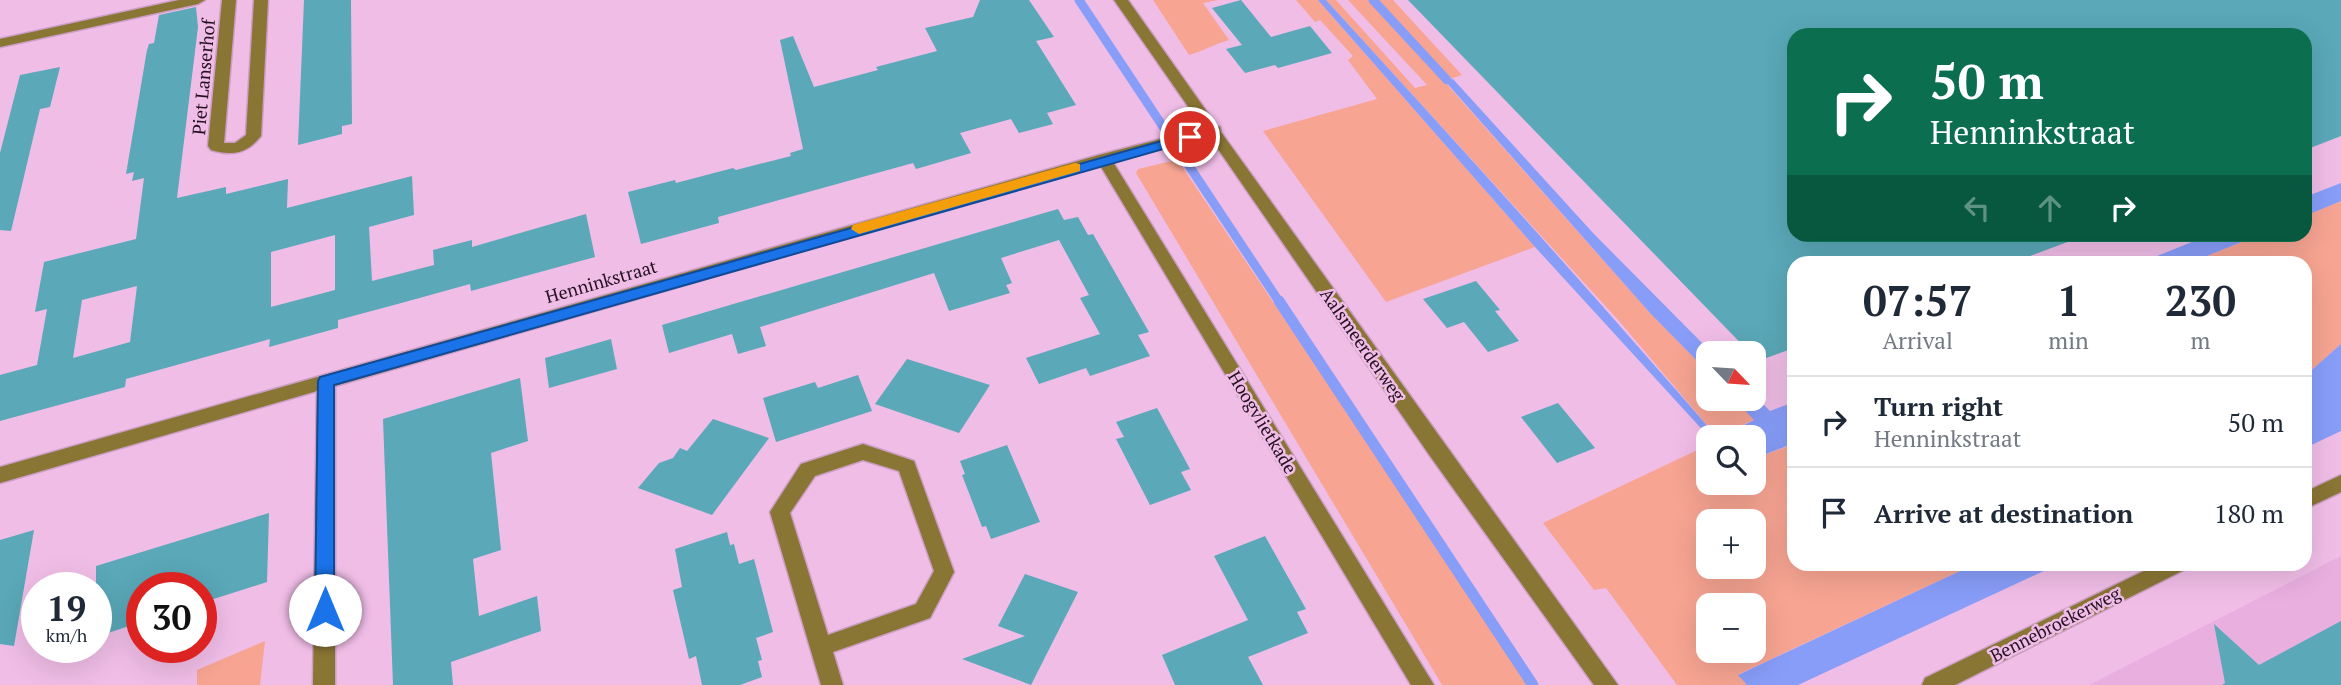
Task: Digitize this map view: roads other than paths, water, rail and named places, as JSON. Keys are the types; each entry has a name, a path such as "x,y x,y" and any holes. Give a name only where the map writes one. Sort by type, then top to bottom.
{"street":[{"name":"Piet Lanserhof","path":"0,43 198,0"},
{"name":"Piet Lanserhof","path":"229,0 216,146 233,150 247,143 253,136 261,0"},
{"name":"Aalsmeerderweg","path":"1121,0 1215,130 1437,451 1607,685"},
{"name":"Henninkstraat","path":"0,475 1104,159 1215,130"},
{"name":"Hoogvlietkade","path":"1104,159 1423,685"},
{"path":"324,685 326,381"},
{"path":"821,647 923,611 944,572 907,466 863,452 808,470 780,512 832,685"},
{"path":"2312,498 2341,483"},
{"name":"Bennebroekerweg","path":"1933,685 2162,571"}],"water":[{"path":"1318,0 1326,0 1706,425 1698,425 1535,247"},
{"path":"1453,79 1593,233 1700,341 1696,341 1696,360 1650,313 1444,80"},
{"path":"2341,183 2341,201 2312,213 2312,194"},
{"path":"2192,242 2242,242 2207,256 2157,256"},
{"path":"2341,344 2341,431 2312,445 2312,370"},
{"path":"1787,405 1787,446 1766,454 1766,425 1744,425 1754,420 1745,411 1766,411 1766,407 1770,411"},
{"path":"1960,571 2044,571 1798,685 1747,685 1738,675"}],"waterway":[{"path":"1079,0 1280,303"},
{"path":"1373,0 1447,80"},
{"path":"1279,301 1533,685"}]}
